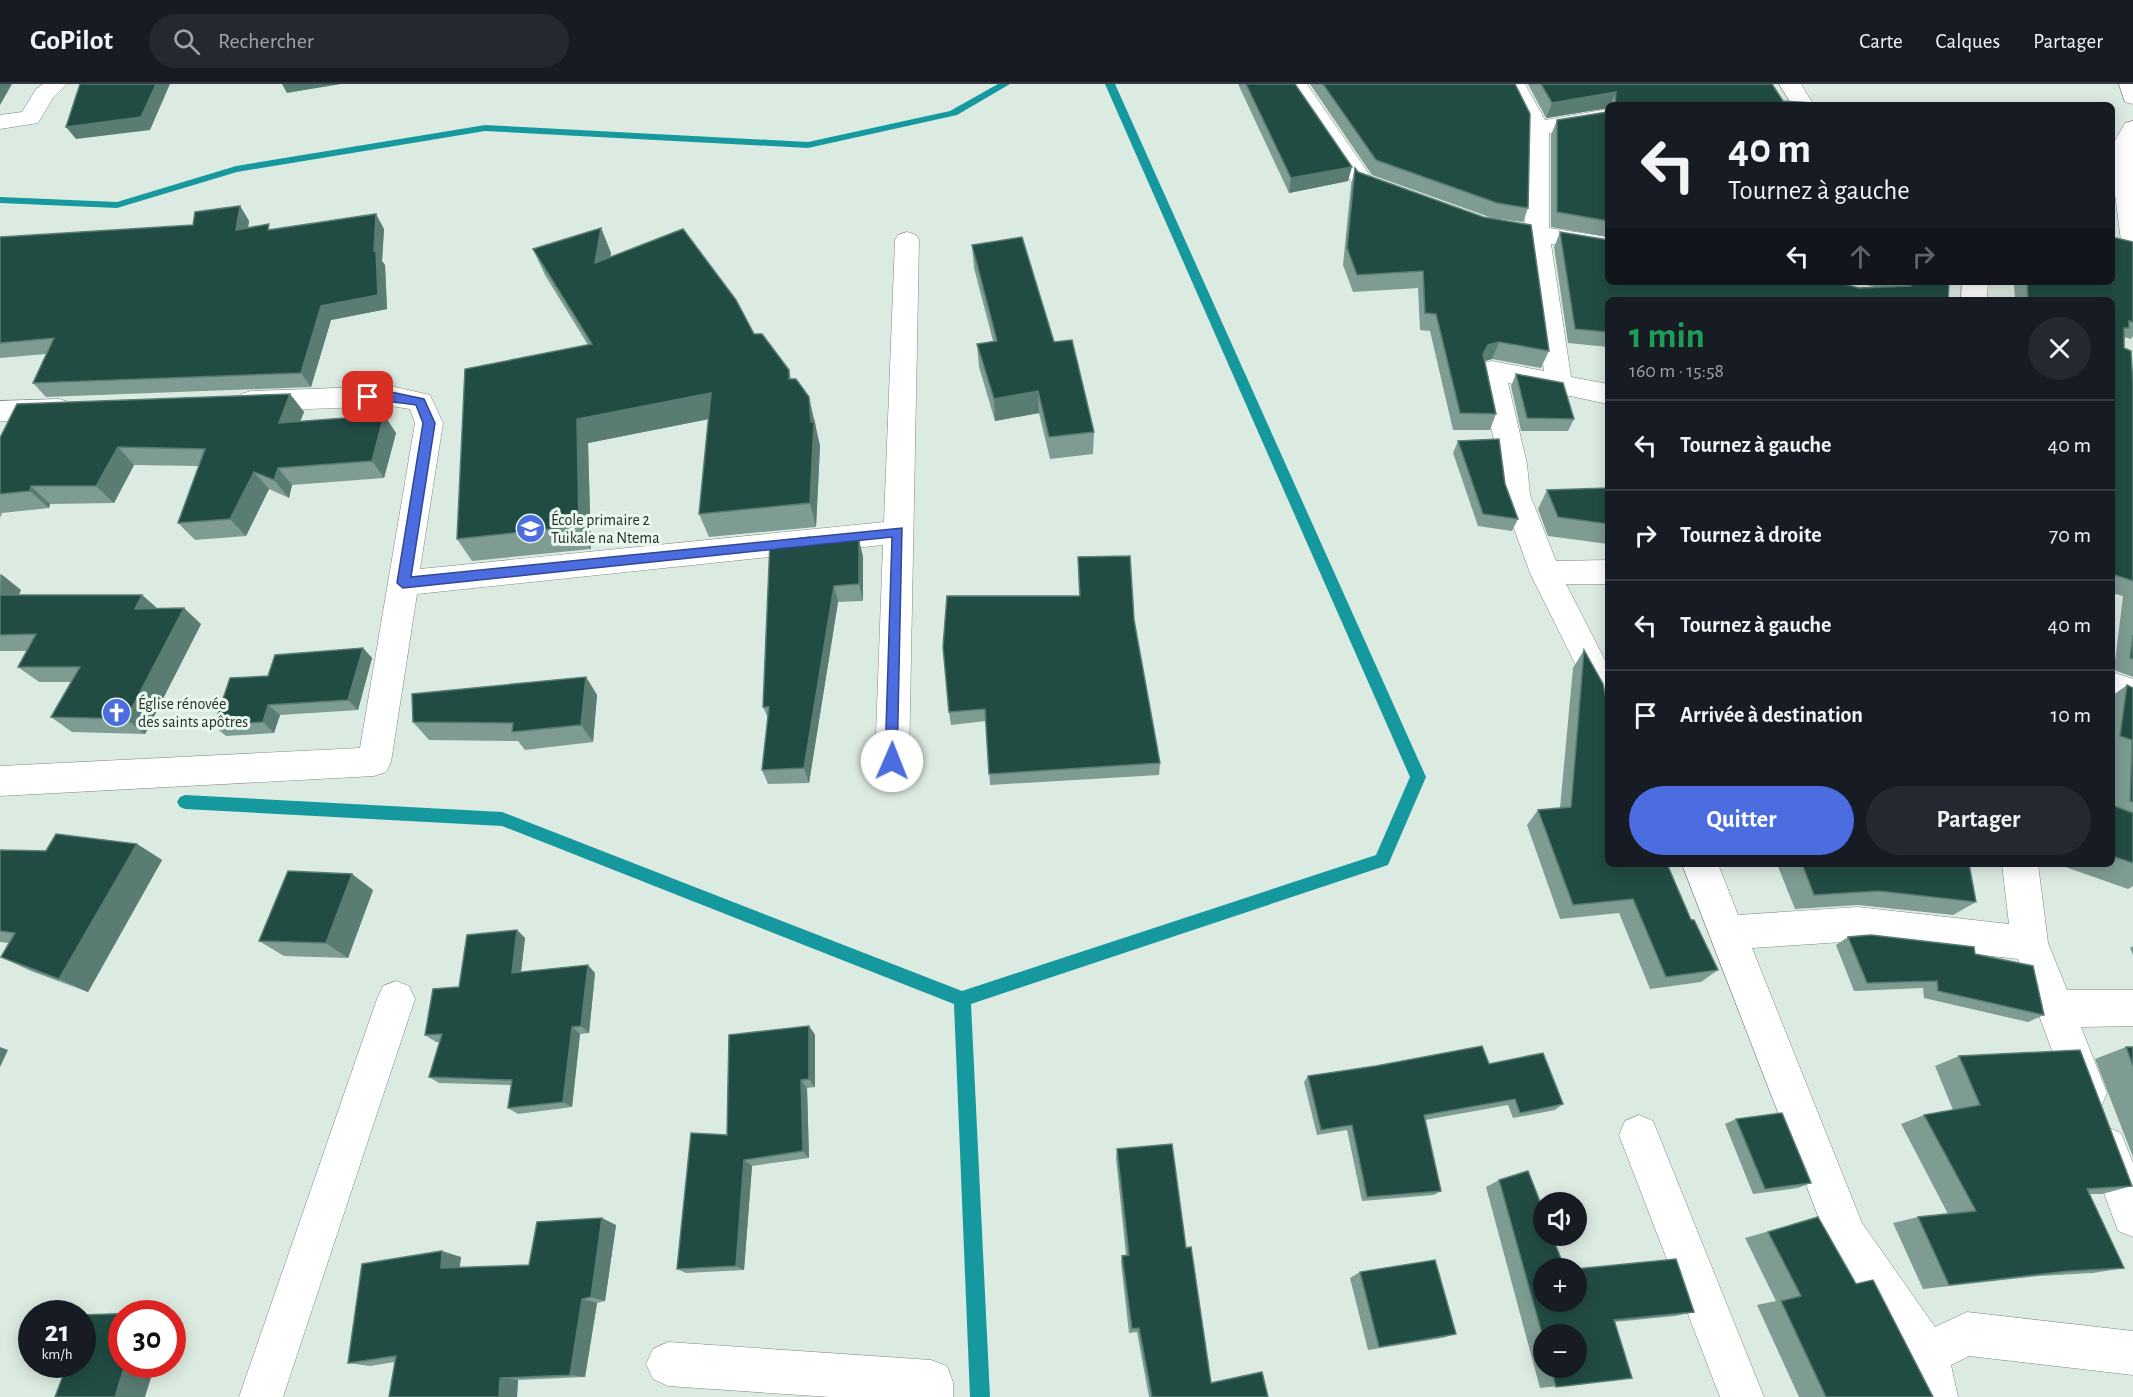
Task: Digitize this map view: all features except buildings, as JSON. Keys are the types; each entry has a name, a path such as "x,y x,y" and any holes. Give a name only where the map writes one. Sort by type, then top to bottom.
{"street":[{"path":"0,122 30,118 44,94 56,84"},
{"path":"1296,84 1363,182 1415,201"},
{"path":"1514,84 1538,128 1537,235 1559,384"},
{"path":"1790,84 1798,102"},
{"path":"2130,84 2133,97"},
{"path":"1538,128 1605,117"},
{"path":"2133,128 2117,150 2133,242"},
{"path":"1467,220 1487,227 1605,246"},
{"path":"892,761 907,240"},
{"path":"1605,393 1492,370 1513,464 1515,495 1545,573 1605,692"},
{"path":"0,781 374,762 429,423 420,402 391,396 225,402"},
{"path":"0,411 83,408"},
{"path":"403,583 898,532"},
{"path":"1545,573 1605,572"},
{"path":"2115,686 2133,692"},
{"path":"1701,867 1847,1237 1927,1354 1936,1397"},
{"path":"2020,867 2030,943 2133,1216"},
{"path":"1727,933 1858,924 2030,943"},
{"path":"261,1397 396,999"},
{"path":"2055,1009 2133,1008"},
{"path":"1639,1135 1743,1397"},
{"path":"1927,1354 1966,1334 2133,1353"},
{"path":"668,1365 931,1382 931,1397"}],"waterway":[{"path":"0,200 117,205 236,169 485,128 808,145 953,113 1005,84"},
{"path":"962,999 1382,860 1418,777 1110,84"},
{"path":"185,802 502,819 962,999"},
{"path":"962,999 980,1397"}],"place":[{"name":"École primaire 2 Tuikale na Ntema","path":"530,528"},
{"name":"Église rénovée des saints apôtres","path":"117,712"}],"route":[{"path":"368,397 391,396 420,402 429,423 403,583 898,532 892,761"}]}
